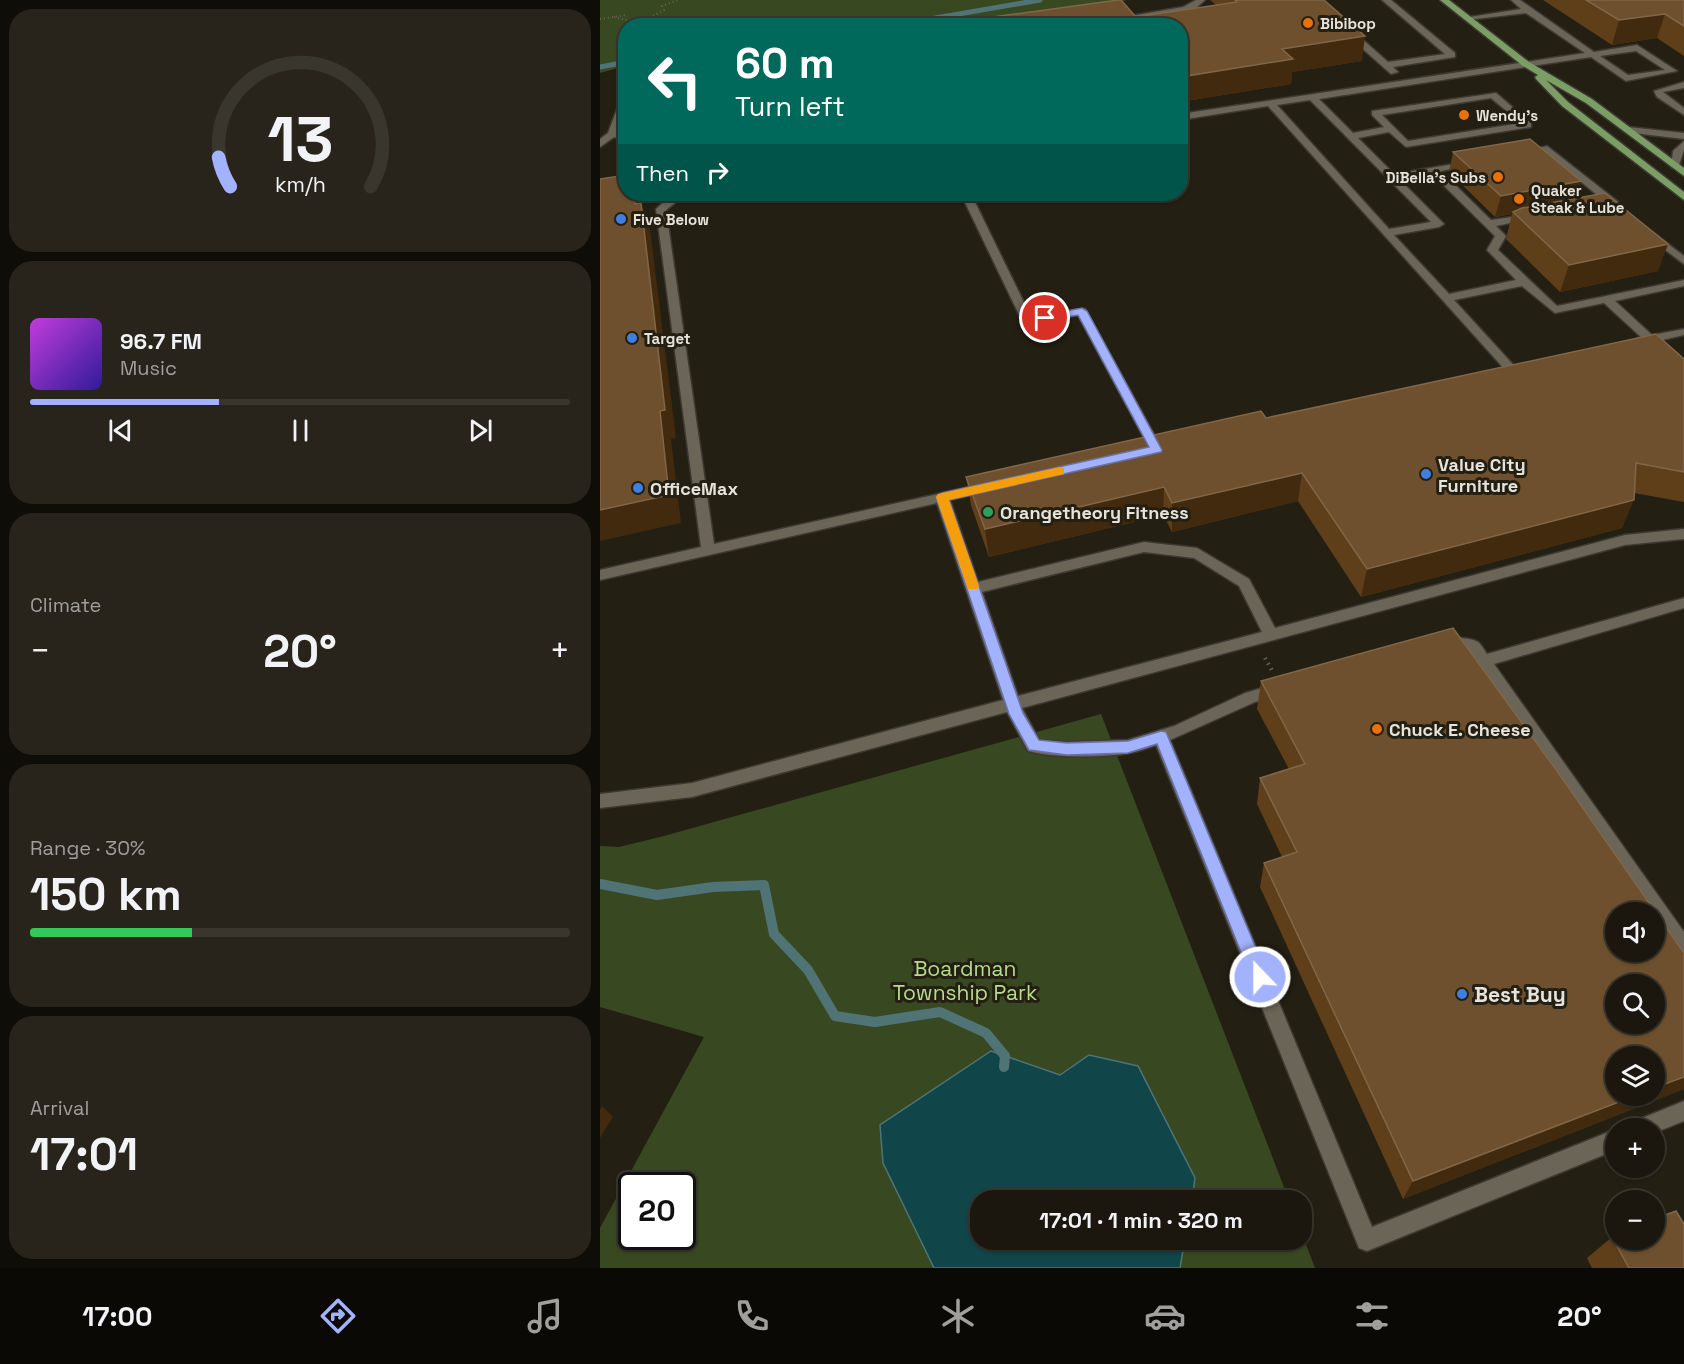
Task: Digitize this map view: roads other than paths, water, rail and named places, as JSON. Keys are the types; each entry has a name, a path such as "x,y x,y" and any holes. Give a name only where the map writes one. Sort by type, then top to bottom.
{"main road":[{"path":"1444,0 1526,64 1565,104 1684,197"},
{"path":"1526,64 1589,100 1684,173"}],"lane":[{"path":"1124,18 1185,9 1201,0"},
{"path":"1386,0 1452,55 1386,65"},
{"path":"1188,116 1405,82 1593,54 1637,48 1672,71 1626,78 1593,54 1528,10 1515,0"},
{"path":"1467,18 1528,10"},
{"path":"1338,22 1405,82"},
{"path":"1426,79 1434,87"},
{"path":"1684,85 1658,91 1660,95 1684,112"},
{"path":"1442,94 1450,101"},
{"path":"1493,95 1528,125 1406,144 1375,113 1450,101 1493,95"},
{"path":"1312,97 1439,224 1387,233"},
{"path":"1270,103 1512,370"},
{"path":"600,144 612,134 618,118"},
{"path":"1351,136 1390,129"},
{"path":"1628,130 1684,136"},
{"path":"612,134 618,135"},
{"path":"1674,165 1678,151 1684,144"},
{"path":"1513,155 1546,149 1610,206 1630,217"},
{"path":"1392,177 1479,161"},
{"path":"1433,169 1501,236 1492,250 1555,310 1684,283"},
{"path":"671,201 661,209 708,549"},
{"path":"969,201 1027,321 1082,311 1156,450"},
{"path":"1489,224 1543,219 1497,232"},
{"path":"1639,224 1684,261"},
{"path":"1446,298 1524,282"},
{"path":"1606,299 1684,371"},
{"path":"1626,345 1684,332"},
{"path":"600,574 999,485"},
{"path":"942,497 1013,705 1034,746 1067,749 1128,747 1179,731 1251,697 1292,685"},
{"path":"600,801 692,790 1625,540 1684,534"},
{"path":"973,589 1144,547 1197,553 1244,583 1271,635"},
{"path":"1484,661 1684,603"},
{"path":"1426,647 1437,644 1473,646 1684,947"},
{"path":"1161,737 1367,1240 1605,1143"},
{"path":"1665,1119 1684,1111"}],"water":[{"path":"991,1051 1060,1075 1089,1055 1138,1066 1195,1178 1193,1190 970,1190 970,1250 1183,1250 1180,1268 934,1268 883,1163 880,1125"}],"waterway":[{"path":"935,18 1040,0"},
{"path":"600,67 618,64"},
{"path":"600,884 657,895 713,887 764,885 774,934 808,970 835,1016 875,1022 940,1012 986,1033 1005,1056 1004,1067"}],"place":[{"name":"Bibibop","path":"1308,23"},
{"name":"Wendy's","path":"1464,115"},
{"name":"DiBella's Subs","path":"1498,177"},
{"name":"Quaker Steak & Lube","path":"1519,199"},
{"name":"Five Below","path":"621,219"},
{"name":"Target","path":"632,338"},
{"name":"Value City Furniture","path":"1426,474"},
{"name":"OfficeMax","path":"638,488"},
{"name":"Orangetheory Fitness","path":"988,512"},
{"name":"Chuck E. Cheese","path":"1377,729"},
{"name":"Best Buy","path":"1462,994"}],"park label":[{"name":"Boardman Township Park","path":"965,980"}]}
